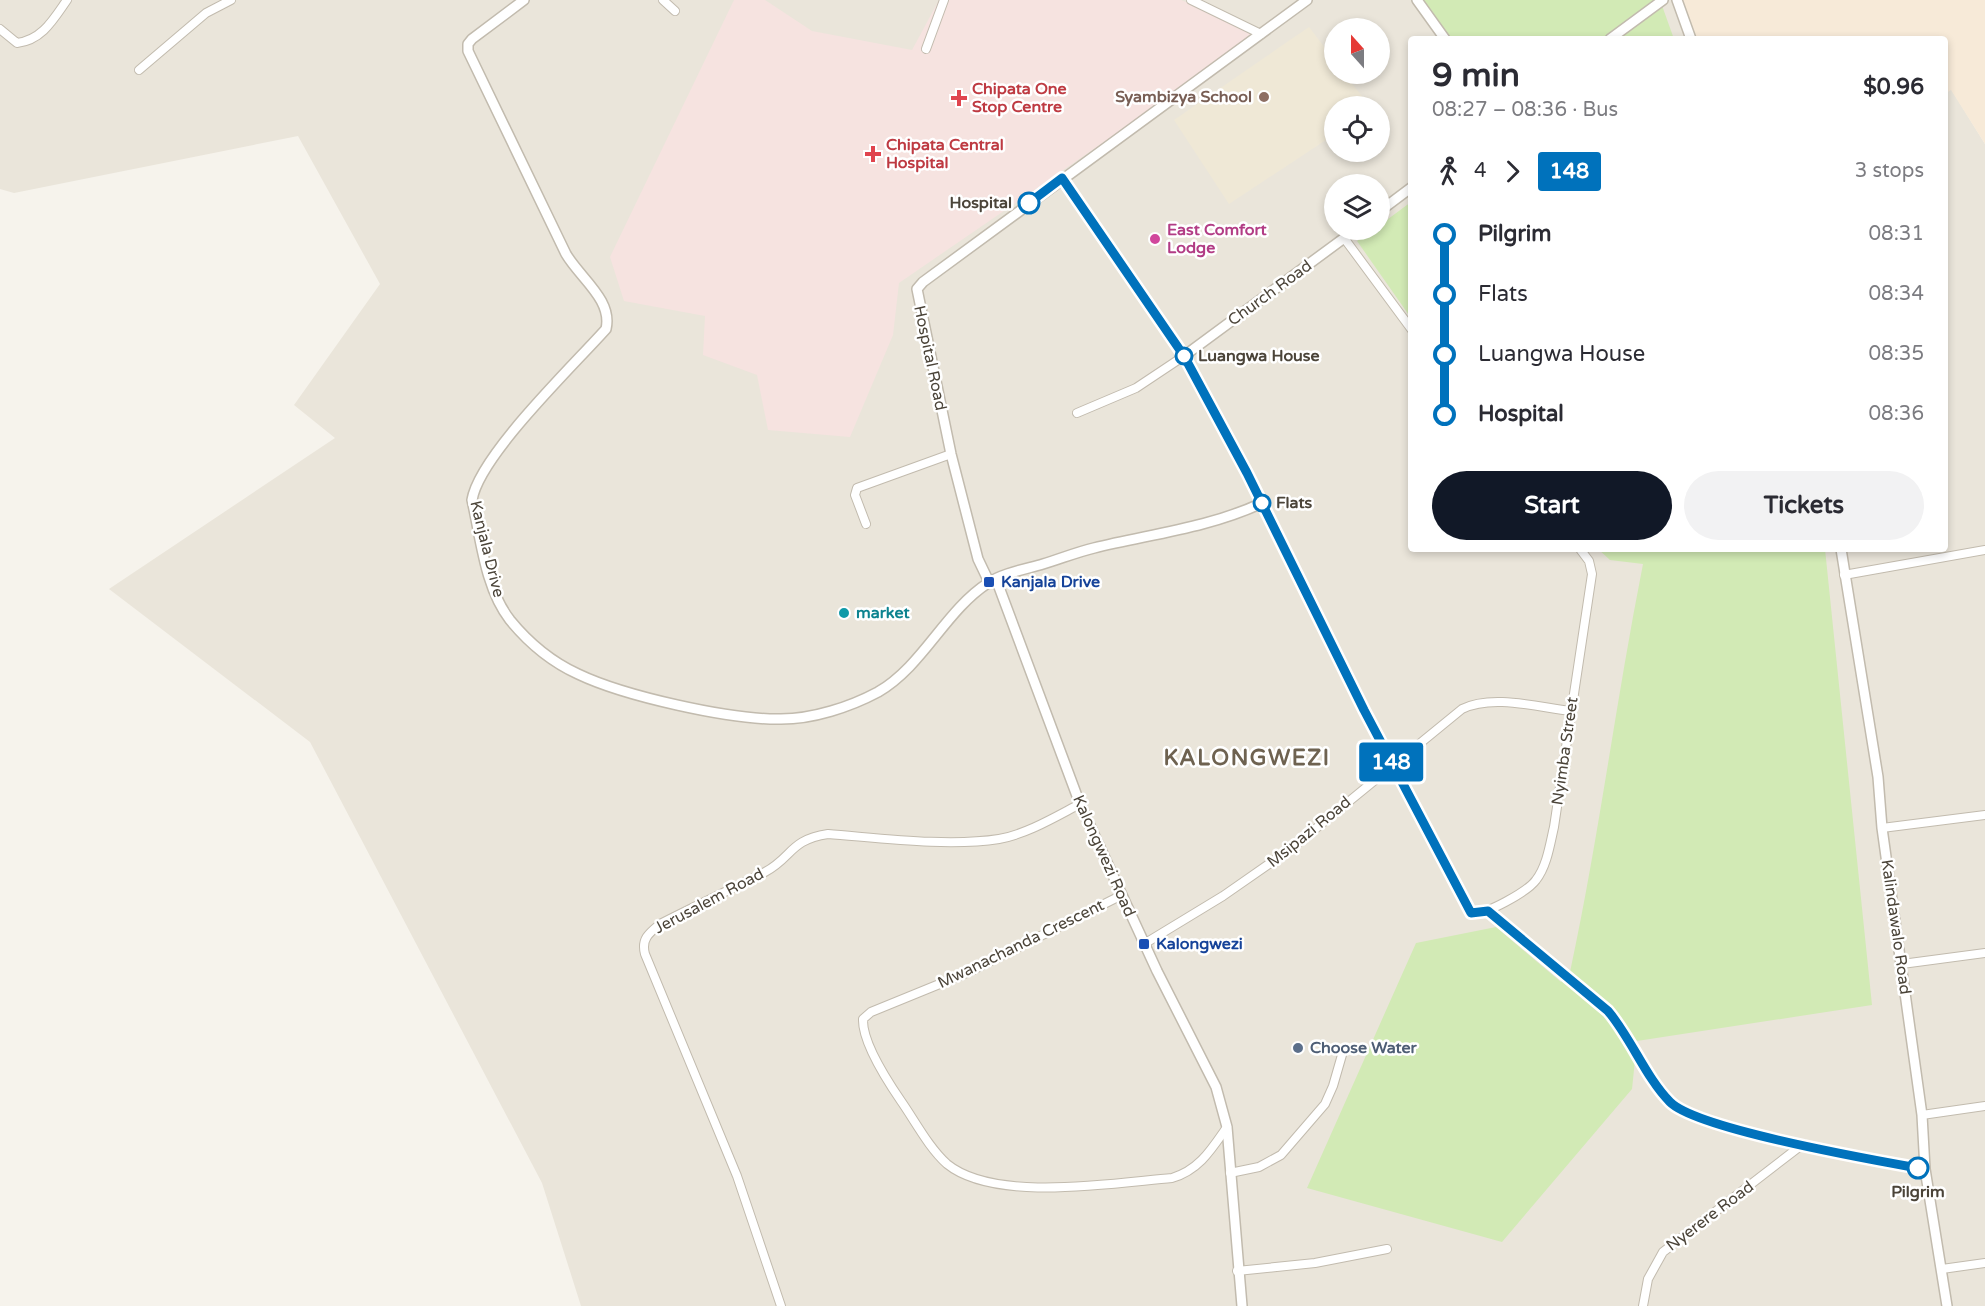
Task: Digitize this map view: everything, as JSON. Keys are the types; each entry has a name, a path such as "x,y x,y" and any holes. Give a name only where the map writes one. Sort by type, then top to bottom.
{"street":[{"path":"0,29 17,43 30,41 44,31 67,0"},
{"path":"139,70 206,13 231,0"},
{"name":"Kanjala Drive","path":"524,0 472,39 468,44 468,51 566,254 576,272 605,306 609,318 606,329 516,428 479,478 474,489 472,501 490,577 499,602 510,619 544,653 577,673 615,688 749,718 782,719 810,716 846,706 879,691 910,666 945,623 992,581 1093,548 1198,527 1232,517 1262,503"},
{"path":"663,0 675,12"},
{"path":"926,49 944,0"},
{"path":"1191,0 1261,34"},
{"name":"Hospital Road","path":"992,581 978,559 951,454 917,289 923,282 1062,178 1307,0"},
{"path":"1417,0 1442,36"},
{"path":"1614,36 1663,0"},
{"path":"1677,0 1690,36"},
{"path":"1062,178 1184,356 1262,503 1392,764 1471,913"},
{"path":"1390,203 1408,190"},
{"name":"Church Road","path":"1184,356 1341,240"},
{"path":"1345,240 1408,325"},
{"path":"1077,413 1136,388 1184,356"},
{"path":"866,524 855,495 857,488 951,454"},
{"path":"1844,574 1985,550"},
{"name":"Nyimba Street","path":"1471,913 1488,911 1536,881 1545,862 1554,827 1592,574 1589,561 1582,552"},
{"name":"Kalindawalo Road","path":"1841,552 1878,777 1882,828 1922,1115 1925,1169 1947,1306"},
{"name":"Kalongwezi Road","path":"992,581 1080,804 1144,944 1215,1087 1227,1127 1237,1271 1242,1306"},
{"name":"Msipazi Road","path":"1144,944 1256,874 1461,709 1473,703 1488,702 1570,711"},
{"name":"Jerusalem Road","path":"781,1306 737,1176 645,954 643,944 646,936 660,924 768,870 801,841 814,837 828,834 963,841 1000,839 1044,823 1080,804"},
{"path":"1882,828 1985,815"},
{"name":"Mwanachanda Crescent","path":"1122,895 969,972 871,1012 863,1019 862,1030 893,1089 948,1164 974,1177 1014,1188 1062,1188 1172,1178 1188,1173 1200,1163 1227,1127"},
{"path":"1488,911 1608,1011 1620,1025 1670,1102 1684,1111 1733,1128 1925,1169"},
{"path":"1902,964 1985,952"},
{"path":"1230,1173 1259,1167 1281,1155 1325,1104 1344,1048"},
{"path":"1922,1115 1985,1106"},
{"name":"Nyerere Road","path":"1642,1306 1648,1279 1663,1252 1803,1144"},
{"path":"1237,1271 1315,1263 1387,1249"},
{"path":"1941,1269 1985,1263"}],"shaded area":[{"path":"0,0 1677,0 1691,36 1408,36 1408,552 1948,552 1948,91 1951,89 1985,144 1985,1306 581,1306 542,1183 310,742 109,589 335,438 294,405 380,284 298,136 14,193 0,189"},
{"name":"Chipata Central Hospital","path":"734,0 765,0 812,31 912,50 939,0 1181,0 1261,34 899,283 893,335 850,437 768,430 757,375 703,355 705,316 624,301 610,257"},
{"path":"1677,0 1985,0 1985,144 1951,90 1948,92 1948,36 1695,36"},
{"path":"1309,27 1324,47 1324,84 1352,84 1362,96 1324,96 1324,141 1229,204 1174,120"}],"green space":[{"path":"1422,0 1660,0 1673,36 1449,36"},
{"path":"1408,204 1408,314 1357,241 1390,240 1390,218"},
{"path":"1601,552 1825,552 1872,1005 1637,1041 1632,1089 1502,1242 1307,1188 1416,943 1496,927 1561,982 1570,972 1643,564 1610,560"}],"bus line":[{"name":"148","path":"1029,203 1062,178 1133,278 1184,356 1247,473 1364,710 1471,913 1478,914 1488,911 1537,949 1608,1011 1620,1025 1670,1102 1684,1111 1733,1128 1918,1168"}],"place":[{"name":"Syambizya School","path":"1264,97"},
{"name":"Chipata One Stop Centre","path":"959,98"},
{"name":"Chipata Central Hospital","path":"873,154"},
{"name":"Hospital","path":"1029,203"},
{"name":"East Comfort Lodge","path":"1155,239"},
{"name":"Luangwa House","path":"1184,356"},
{"name":"Flats","path":"1262,503"},
{"name":"Kanjala Drive","path":"989,582"},
{"name":"market","path":"844,613"},
{"name":"Kalongwezi","path":"1144,944"},
{"name":"Choose Water","path":"1298,1048"},
{"name":"Pilgrim","path":"1918,1168"}],"district":[{"name":"KALONGWEZI","path":"1247,758"}]}
